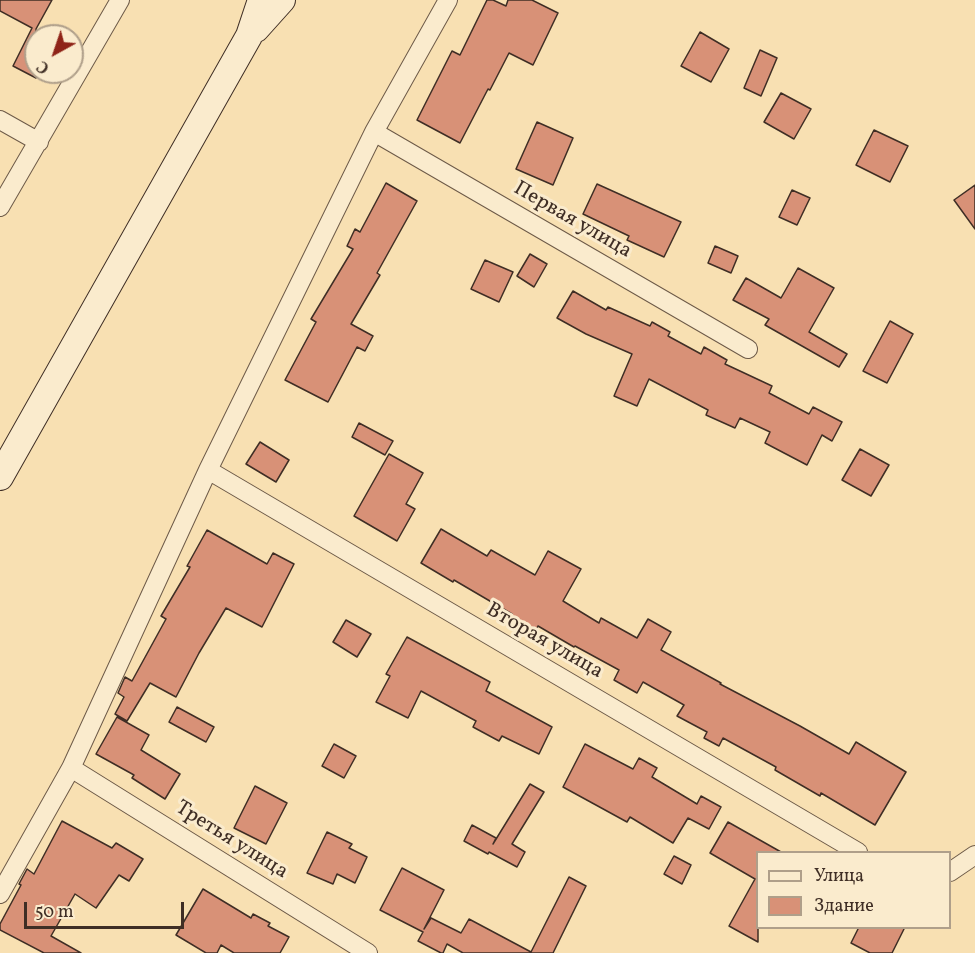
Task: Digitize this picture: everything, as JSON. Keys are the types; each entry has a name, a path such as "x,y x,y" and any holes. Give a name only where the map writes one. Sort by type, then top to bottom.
{"main road":[{"path":"0,477 249,36 261,0"},
{"path":"249,36 282,0"}],"street":[{"path":"0,207 120,0"},
{"path":"0,894 70,768 208,471 374,132 448,0"},
{"path":"0,120 39,141"},
{"name":"Первая улица","path":"374,132 748,349"},
{"name":"Вторая улица","path":"208,471 856,851"},
{"name":"Третья улица","path":"70,768 368,953"},
{"path":"951,871 975,855"}],"building":[{"path":"0,0 52,0 39,24 24,24 0,11"},
{"path":"487,0 493,0 506,6 508,0 532,0 558,13 533,65 509,53 460,143 417,120 452,51 460,55"},
{"path":"700,32 729,49 711,82 681,66"},
{"path":"24,44 24,72 13,66"},
{"path":"760,50 777,58 761,96 744,88"},
{"path":"781,93 811,109 794,139 764,122"},
{"path":"537,122 573,138 553,185 516,169"},
{"path":"874,130 908,146 890,182 856,165"},
{"path":"386,183 417,201 377,273 380,275 351,324 373,336 365,351 357,347 328,402 285,380 316,322 311,319 353,249 347,246 355,229 360,232"},
{"path":"597,184 681,222 664,257 627,240 629,236 583,214"},
{"path":"975,185 975,229 954,200"},
{"path":"792,190 810,198 797,225 779,217"},
{"path":"715,246 738,256 731,273 708,263"},
{"path":"530,254 547,264 534,287 517,276"},
{"path":"485,260 513,272 499,302 471,289"},
{"path":"798,268 834,288 809,332 847,354 839,367 765,325 769,319 733,300 746,278 781,298"},
{"path":"573,291 606,310 608,307 650,326 652,322 670,332 668,336 701,354 704,347 727,360 725,364 772,386 769,393 809,414 813,407 842,422 832,441 822,435 807,465 765,443 770,432 740,418 735,428 706,415 708,410 649,379 637,406 614,396 632,354 586,334 557,318"},
{"path":"890,321 913,334 887,383 863,371"},
{"path":"359,423 393,441 385,455 352,437"},
{"path":"260,442 289,460 276,482 246,464"},
{"path":"860,449 889,465 871,496 842,480"},
{"path":"389,454 423,473 406,504 415,509 397,541 354,516"},
{"path":"441,529 487,556 491,550 535,575 548,551 581,569 563,601 599,623 601,618 637,638 648,619 671,632 661,650 849,754 856,742 906,772 875,825 821,793 820,796 775,770 776,767 723,738 719,746 704,738 707,732 677,716 684,705 643,682 637,693 614,680 619,670 538,626 533,635 508,621 512,614 421,563"},
{"path":"207,530 267,564 273,553 294,564 262,627 226,608 176,697 150,683 127,721 115,714 124,697 118,693 125,677 132,681 166,619 161,616 190,567 187,566"},
{"path":"346,620 371,634 357,657 333,642"},
{"path":"407,637 490,682 486,691 552,727 539,754 502,736 499,741 473,727 476,721 421,691 408,718 376,702 390,676 386,674"},
{"path":"177,707 214,727 206,742 169,722"},
{"path":"117,717 149,735 141,750 180,774 165,799 132,778 134,775 96,754"},
{"path":"334,744 356,756 344,778 322,766"},
{"path":"585,744 633,769 639,758 657,768 652,777 697,804 701,796 721,807 709,829 688,818 673,843 630,817 627,822 563,787"},
{"path":"530,784 544,792 512,844 525,852 517,867 464,841 472,825 496,838 493,844"},
{"path":"255,786 287,803 266,844 234,828"},
{"path":"62,821 112,848 116,843 143,859 129,881 119,875 96,908 75,894 51,936 81,953 44,953 0,930 0,924 27,869 34,874"},
{"path":"728,822 779,851 756,851 758,942 729,926 755,879 710,853"},
{"path":"327,832 352,844 349,848 367,857 355,883 337,874 333,884 307,873"},
{"path":"674,856 691,865 682,884 664,874"},
{"path":"402,868 444,890 424,929 431,918 461,933 469,919 531,952 569,877 586,886 553,953 463,953 447,944 441,953 418,941 423,932 380,910"},
{"path":"203,889 251,918 253,914 270,923 268,926 289,937 280,953 234,953 221,945 217,953 206,953 176,935"},
{"path":"858,929 904,929 892,953 870,953 851,943"}]}
